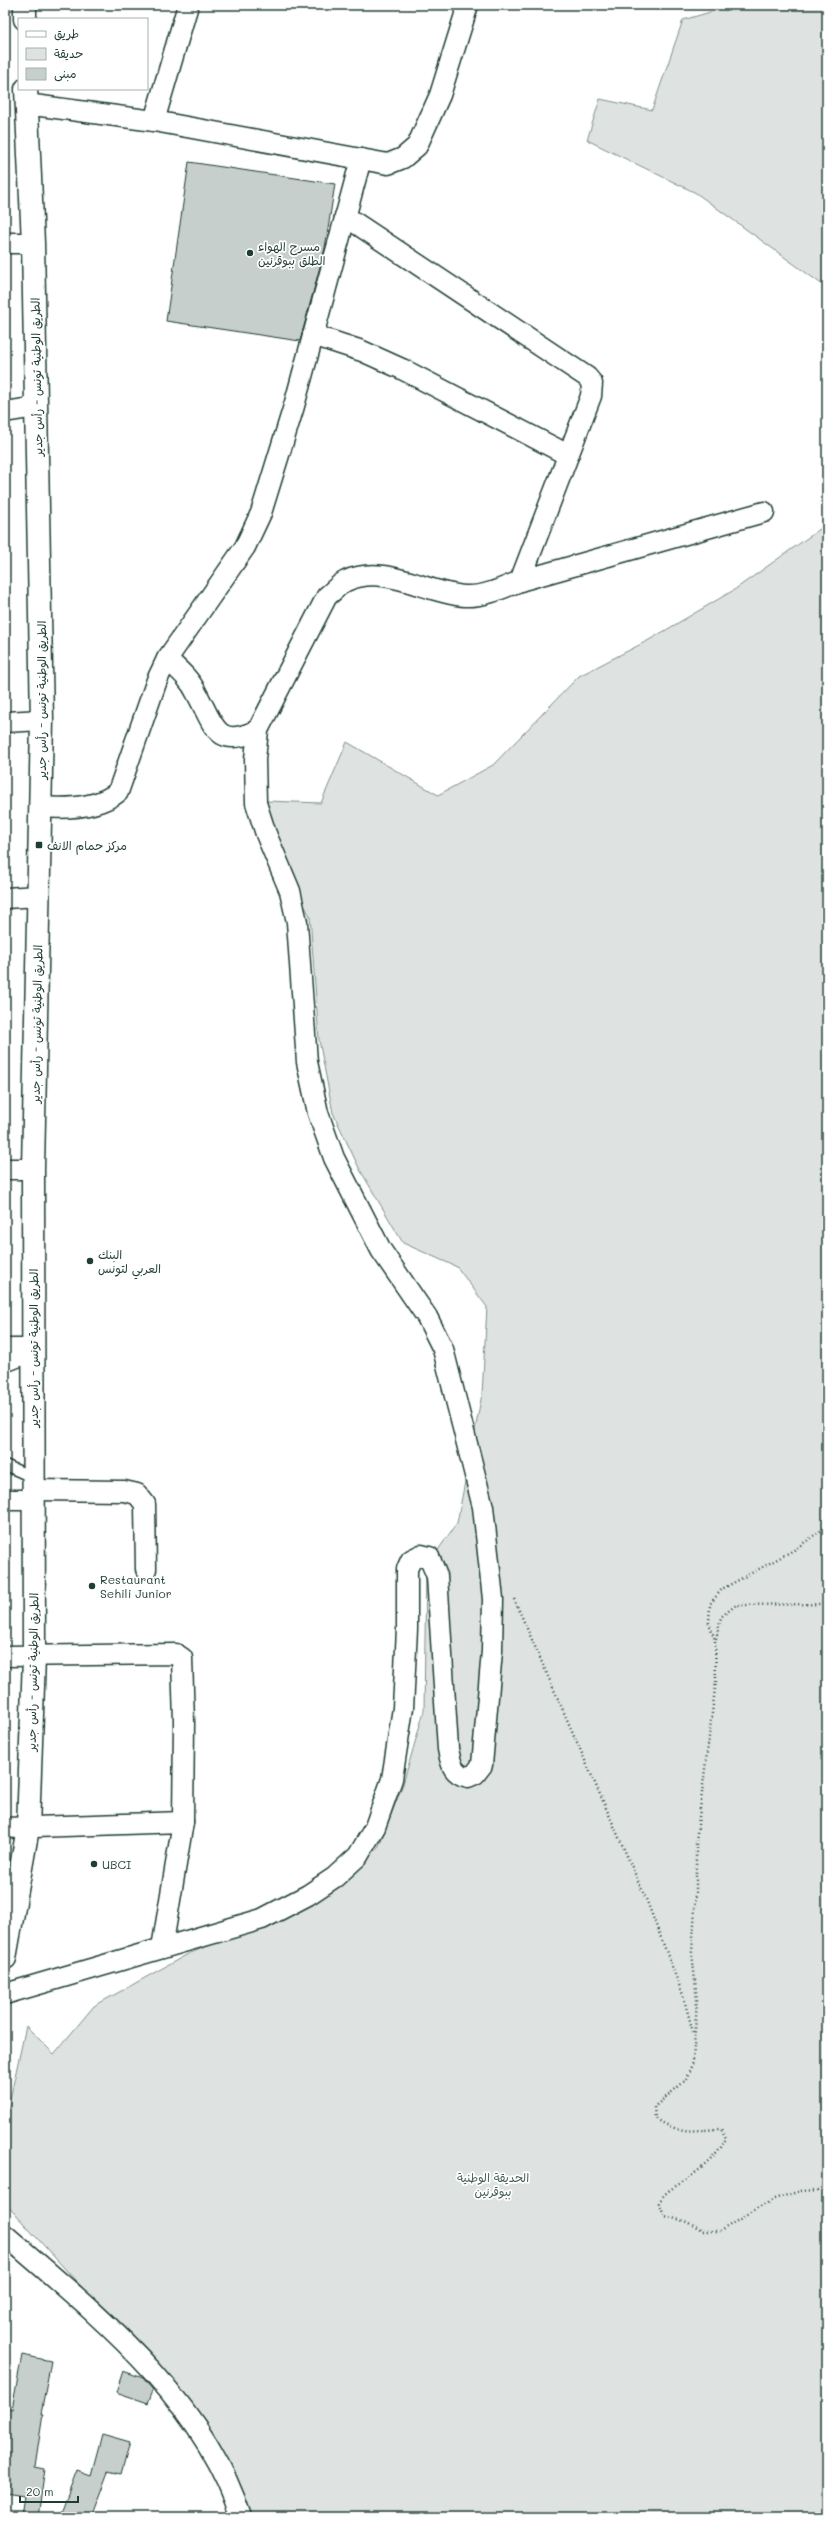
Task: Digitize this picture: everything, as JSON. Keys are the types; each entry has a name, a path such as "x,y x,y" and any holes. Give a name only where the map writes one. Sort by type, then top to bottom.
{"main road":[{"path":"25,5 26,18"},
{"name":"الطريق الوطنية تونس - رأس جدير","path":"5,1958 28,1828 34,1657 33,1169 42,720 33,242 26,96"}],"street":[{"path":"154,121 188,5"},
{"path":"26,96 388,164 403,158 417,146 440,95 468,5"},
{"path":"40,807 60,808 101,801 118,792 157,680 167,659 245,547 261,513 314,335 361,158"},
{"path":"345,216 587,377 592,383 590,396 520,582"},
{"path":"5,243 33,242"},
{"path":"314,335 369,354 568,455"},
{"path":"5,412 36,407"},
{"path":"5,1994 262,1918 308,1895 335,1877 358,1856 375,1827 392,1779 403,1708 407,1629 407,1569 411,1560 421,1555 430,1557 437,1576 448,1748 453,1769 459,1776 468,1777 475,1774 482,1764 492,1651 493,1599 485,1521 443,1349 427,1316 378,1243 334,1158 318,1113 307,1062 298,922 290,891 266,834 256,803 255,759 258,730 327,596 345,581 363,577 390,576 435,590 466,596 496,592 520,582 764,512"},
{"path":"167,659 187,676 215,730 224,737 242,738 258,730"},
{"path":"5,722 42,720"},
{"path":"5,898 39,896"},
{"path":"5,1169 33,1169"},
{"path":"5,1349 33,1353"},
{"path":"5,1500 34,1490 131,1491 137,1494 145,1504 146,1569"},
{"path":"5,1656 34,1657 176,1654 182,1658 184,1722 183,1822 162,1948"},
{"path":"5,1828 183,1822"},
{"path":"5,2235 94,2314 140,2360 186,2412 209,2448 236,2502 241,2517"}],"lane":[{"path":"5,1367 33,1353"},
{"path":"5,1466 34,1490"}],"path":[{"path":"827,1526 794,1550 722,1589 710,1604 710,1623 715,1640 716,1681 696,1841 696,1894 692,1952 697,2000 693,2062 685,2081 654,2107 656,2118 668,2127 686,2132 721,2129 726,2138 721,2150 688,2178 662,2196 659,2203 665,2216 687,2222 702,2231 720,2231 774,2199 801,2191 818,2190 827,2185"},
{"path":"511,1592 646,1899 683,1995 694,2039"},
{"path":"715,1640 721,1617 736,1605 827,1604"}],"green space":[{"path":"719,5 827,5 827,288 696,193 587,140 600,99 652,110 683,20 717,10"},
{"name":"الحديقة الوطنية ببوقرنين","path":"827,524 827,2517 251,2517 158,2371 5,2203 5,2122 26,2026 54,2054 94,2006 188,1954 315,1903 378,1848 403,1784 424,1711 426,1567 457,1523 482,1394 487,1307 457,1267 403,1243 359,1168 333,1113 319,1040 310,916 286,872 266,801 321,803 347,742 438,795 493,765 579,676 649,640 734,590"}],"building":[{"name":"مسرح الهواء الطلق ببوقرنين","path":"189,162 335,184 325,248 300,341 166,321"},
{"path":"22,2355 51,2361 41,2414 43,2414 35,2467 45,2469 38,2517 21,2517 24,2496 5,2493 5,2422 7,2408 12,2409"},
{"path":"123,2371 143,2378 153,2390 148,2403 116,2392"},
{"path":"102,2434 130,2442 121,2475 108,2472 91,2517 59,2517 77,2470 91,2475"}],"place":[{"name":"مسرح الهواء الطلق ببوقرنين","path":"250,253"},
{"name":"مركز حمام الانف","path":"39,845"},
{"name":"البنك العربي لتونس","path":"90,1261"},
{"name":"Restaurant Sehili Junior","path":"92,1586"},
{"name":"UBCI","path":"94,1864"}]}
